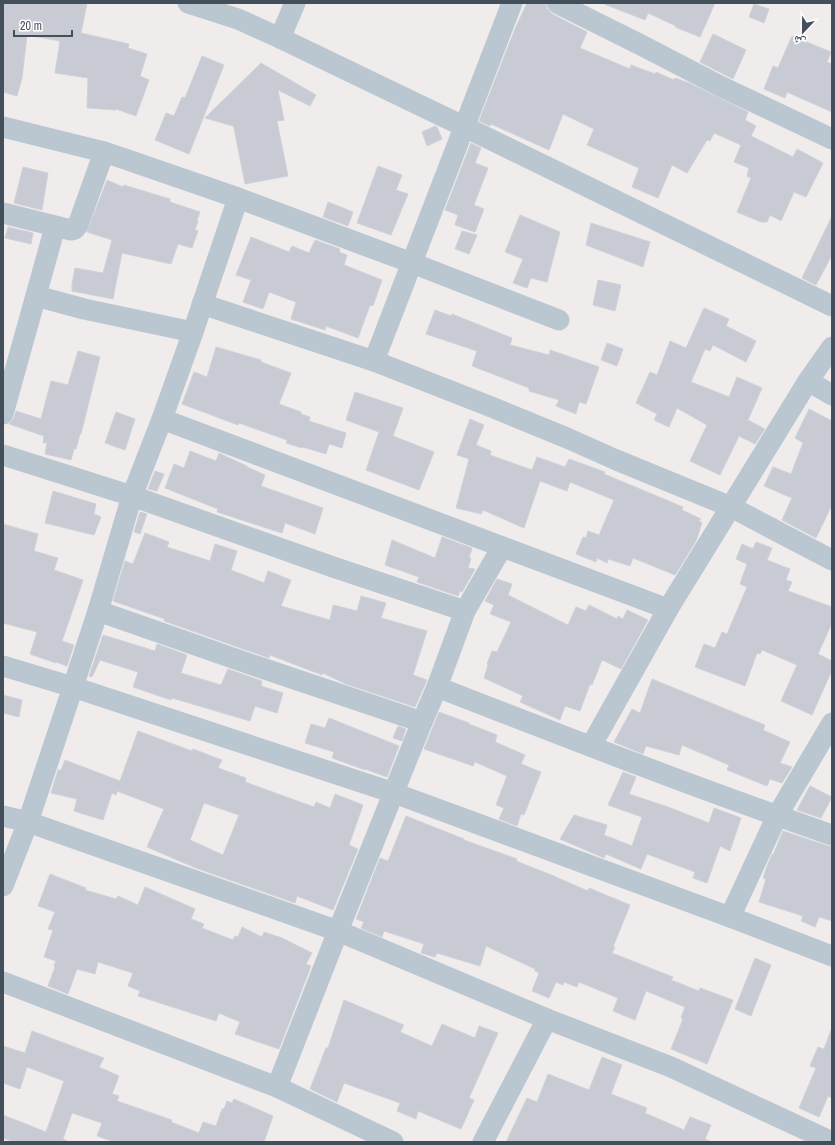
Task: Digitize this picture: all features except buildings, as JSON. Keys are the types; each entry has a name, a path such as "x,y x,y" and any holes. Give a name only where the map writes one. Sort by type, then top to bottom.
{"street":[{"path":"188,3 238,19 280,38 832,306"},
{"path":"280,38 295,3"},
{"path":"374,361 512,3"},
{"path":"557,3 722,87 832,139"},
{"path":"3,127 104,152 238,198 559,320"},
{"path":"3,214 56,227 71,230 75,229 78,225 104,152"},
{"path":"3,886 28,822 73,687 98,611 132,496 162,419 193,332 238,198"},
{"path":"3,414 56,227"},
{"path":"36,296 84,309 193,332"},
{"path":"202,304 374,361 489,406 731,507 832,560"},
{"path":"591,746 668,610 808,381 832,347"},
{"path":"808,381 832,395"},
{"path":"162,419 668,610"},
{"path":"3,455 132,496 325,564 465,611"},
{"path":"277,1087 338,931 437,687 465,611 502,547"},
{"path":"98,611 422,722"},
{"path":"3,666 73,687 394,793 832,956"},
{"path":"437,687 777,816 832,835"},
{"path":"730,917 777,816 832,723"},
{"path":"3,816 28,822 338,931 548,1019 671,1068 832,1142"},
{"path":"3,982 277,1087 393,1142"},
{"path":"483,1142 548,1019"}]}
